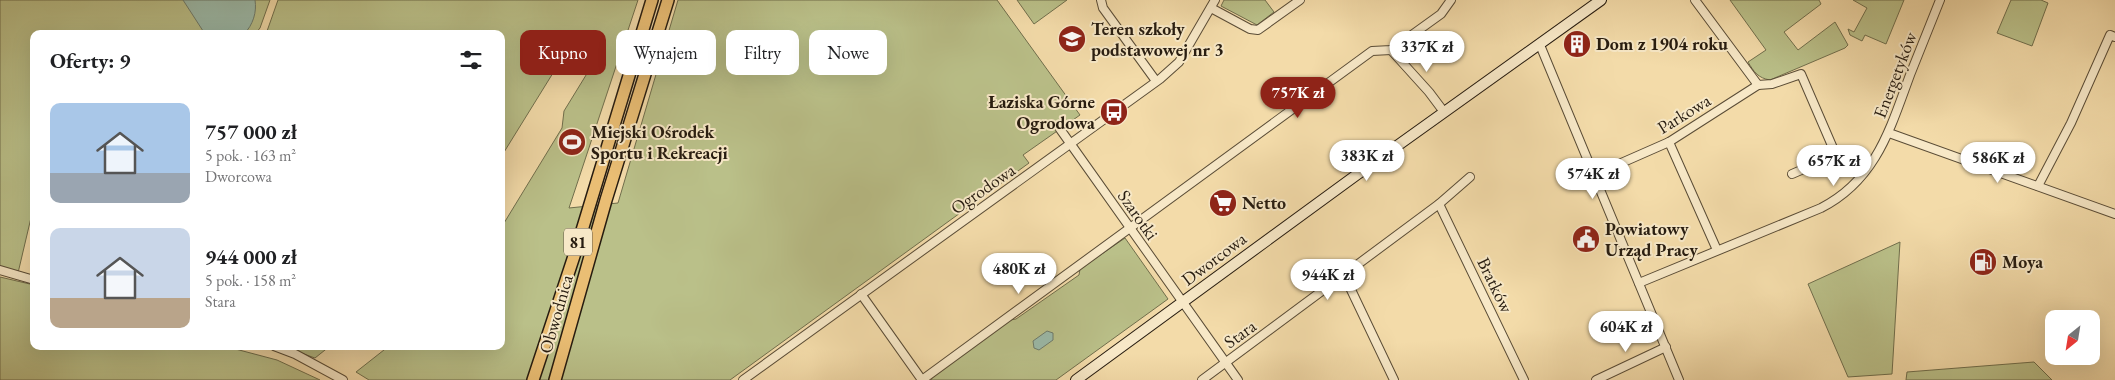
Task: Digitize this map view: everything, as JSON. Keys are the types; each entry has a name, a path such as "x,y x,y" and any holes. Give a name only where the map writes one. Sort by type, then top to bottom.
{"main road":[{"name":"Obwodnica","path":"533,380 576,250 652,0"},
{"name":"Obwodnica","path":"554,380 606,200 668,0"}],"street":[{"path":"1102,0 1103,8 1156,81"},
{"name":"Ogrodowa","path":"743,380 1156,81 1179,62 1215,0"},
{"path":"1211,8 1250,29 1258,30 1300,0"},
{"path":"861,294 922,380 1372,51 1391,50 1441,14 1451,0"},
{"name":"Dworcowa","path":"1076,380 1247,254 1601,0"},
{"path":"1695,0 1758,84"},
{"name":"Energetyków","path":"1640,283 1807,214 1836,200 1861,179 1876,158 1889,133 1940,0"},
{"path":"2038,186 2070,123 2110,35 2115,37"},
{"path":"1540,45 1568,122 1594,175 1679,380"},
{"path":"1391,50 1429,92 1444,112"},
{"name":"Parkowa","path":"1594,175 1669,142 1758,84 1772,84 1801,74 1836,155 1792,174"},
{"name":"Szarotki","path":"1060,130 1238,380"},
{"path":"1889,133 2115,214"},
{"path":"1669,142 1717,250"},
{"name":"Stara","path":"1202,380 1439,204 1470,177"},
{"name":"Bratków","path":"1439,204 1524,380"},
{"path":"0,270 30,279"},
{"path":"1344,275 1394,380"},
{"path":"1596,380 1666,347"},
{"path":"284,350 343,380"}],"green space":[{"path":"0,0 270,0 258,30 30,30 30,222 18,273 0,267"},
{"path":"278,0 638,0 628,30 616,30 616,66 569,208 618,203 656,75 716,75 716,30 669,30 678,0 997,0 1080,115 1023,155 1029,163 730,380 369,380 356,372 384,350 505,350 505,221 562,128 564,111 586,75 606,75 606,30 520,30 520,75 552,75 505,151 505,30 267,30"},
{"path":"1017,0 1067,0 1034,24"},
{"path":"1224,0 1265,0 1274,12 1257,25 1221,6"},
{"path":"1730,0 1819,0 1821,4 1784,32 1798,50 1835,22 1848,45 1845,48 1770,80 1762,78 1754,72 1748,62 1766,50"},
{"path":"1853,0 1904,0 1886,44 1865,35 1862,41 1850,35 1848,29 1854,32 1867,8"},
{"path":"2011,0 2041,0 2048,3 2032,46 1997,33"},
{"path":"1125,238 1168,299 1056,380 931,380 933,376 1010,320 1016,319 1079,275 1080,269"},
{"path":"1900,242 1892,374 1848,377 1808,284"},
{"path":"0,277 30,284 30,350 239,350 277,360 320,380 0,380"},
{"path":"292,350 325,350 315,358"},
{"path":"2034,362 2052,380 1906,380 1907,372"}],"shaded area":[{"path":"183,0 255,0 255,14 247,30 202,30"},
{"path":"1047,331 1053,333 1053,340 1039,350 1034,348 1033,341"}],"place":[{"name":"Teren szkoły podstawowej nr 3","path":"1072,39"},
{"name":"Dom z 1904 roku","path":"1577,44"},
{"name":"Łaziska Górne Ogrodowa","path":"1114,112"},
{"name":"Miejski Ośrodek Sportu i Rekreacji","path":"572,142"},
{"name":"Netto","path":"1223,203"},
{"name":"Powiatowy Urząd Pracy","path":"1586,239"},
{"name":"Moya","path":"1983,262"}]}
